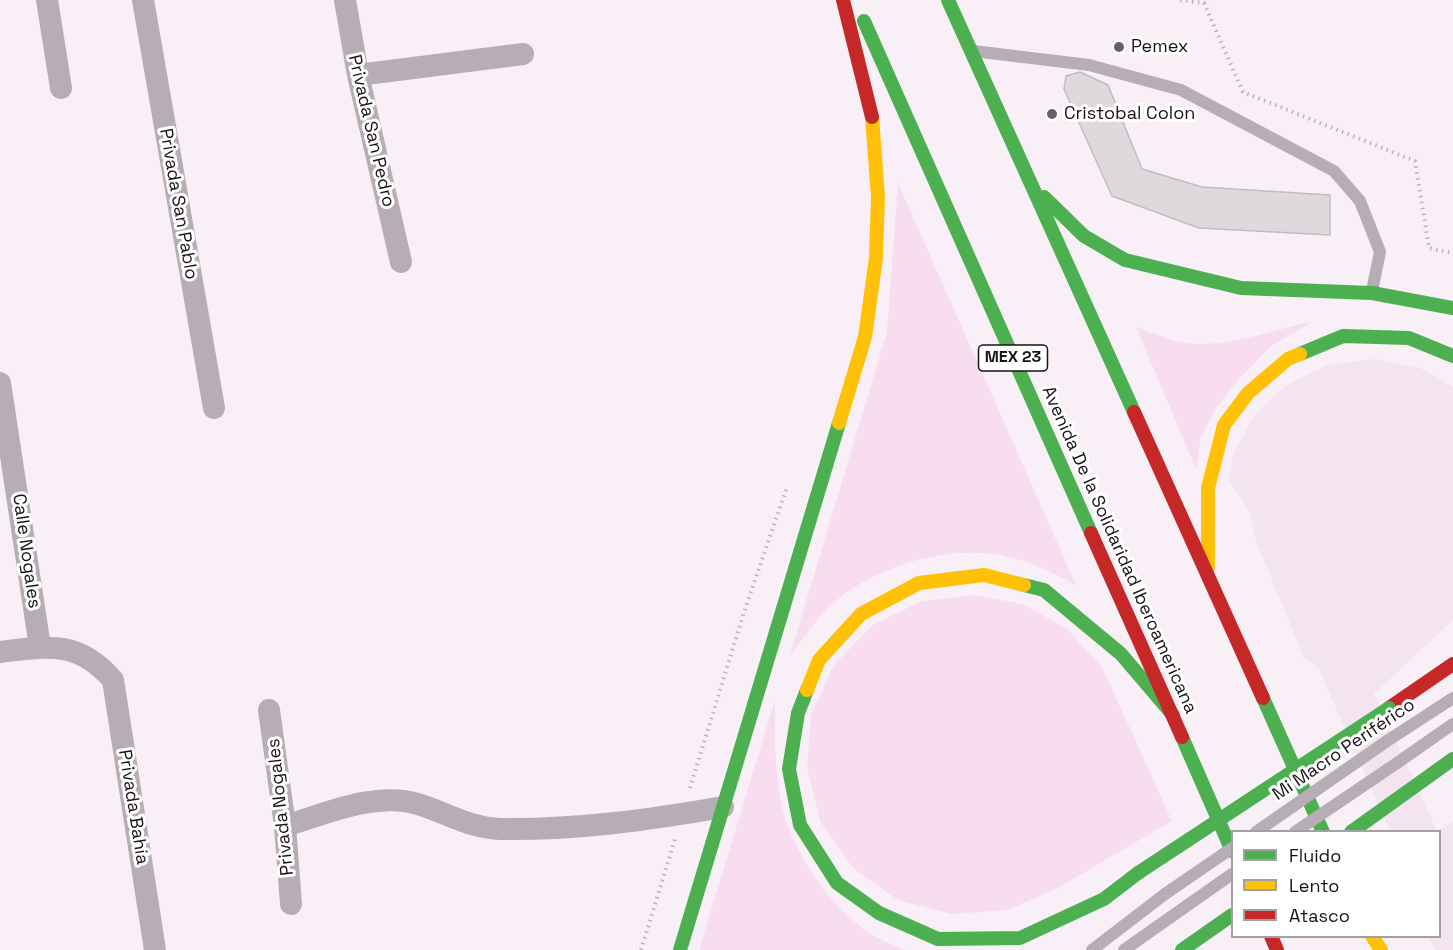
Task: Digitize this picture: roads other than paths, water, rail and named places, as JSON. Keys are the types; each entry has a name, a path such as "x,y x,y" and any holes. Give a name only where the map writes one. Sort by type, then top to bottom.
{"highway":[{"path":"680,950 865,337 876,258 878,197 875,128 843,0"},
{"name":"Avenida De la Solidaridad Iberoamericana","path":"855,0 1231,845"},
{"path":"948,0 1323,830"},
{"path":"1032,186 1084,236 1125,260 1241,288 1372,293 1453,308"},
{"path":"1208,578 1208,488 1224,425 1248,393 1288,359 1343,336 1409,338 1453,356"},
{"path":"1104,899 1020,938 938,939 879,913 837,883 800,825 789,769 798,713 819,660 861,614 919,583 984,575 1044,590 1121,654 1173,715"},
{"path":"1060,935 1138,873 1453,664"},
{"path":"1352,830 1453,759"},
{"path":"1182,950 1231,916"}],"street":[{"path":"47,0 61,88"},
{"name":"Privada San Pablo","path":"143,0 214,408"},
{"name":"Privada San Pedro","path":"345,0 358,75 401,262"},
{"path":"358,75 523,54"},
{"name":"Calle Nogales","path":"0,383 40,647"},
{"path":"0,652 40,647"},
{"name":"Privada Bahía","path":"40,647 79,652 92,658 113,680 155,950"},
{"name":"Privada Nogales","path":"269,710 285,826 291,904"},
{"path":"285,826 345,808 387,800 418,804 468,825 499,829 591,826 723,807"}],"lane":[{"path":"970,50 1089,65 1181,90 1334,171 1360,201 1380,252 1372,293"},
{"name":"Mi Macro Periférico","path":"1257,830 1453,698"},
{"path":"1296,830 1453,724"},
{"path":"1092,950 1165,894 1231,850"},
{"path":"1124,950 1231,875"}],"place":[{"name":"Pemex","path":"1119,47"},
{"name":"Cristobal Colon","path":"1052,114"}]}
